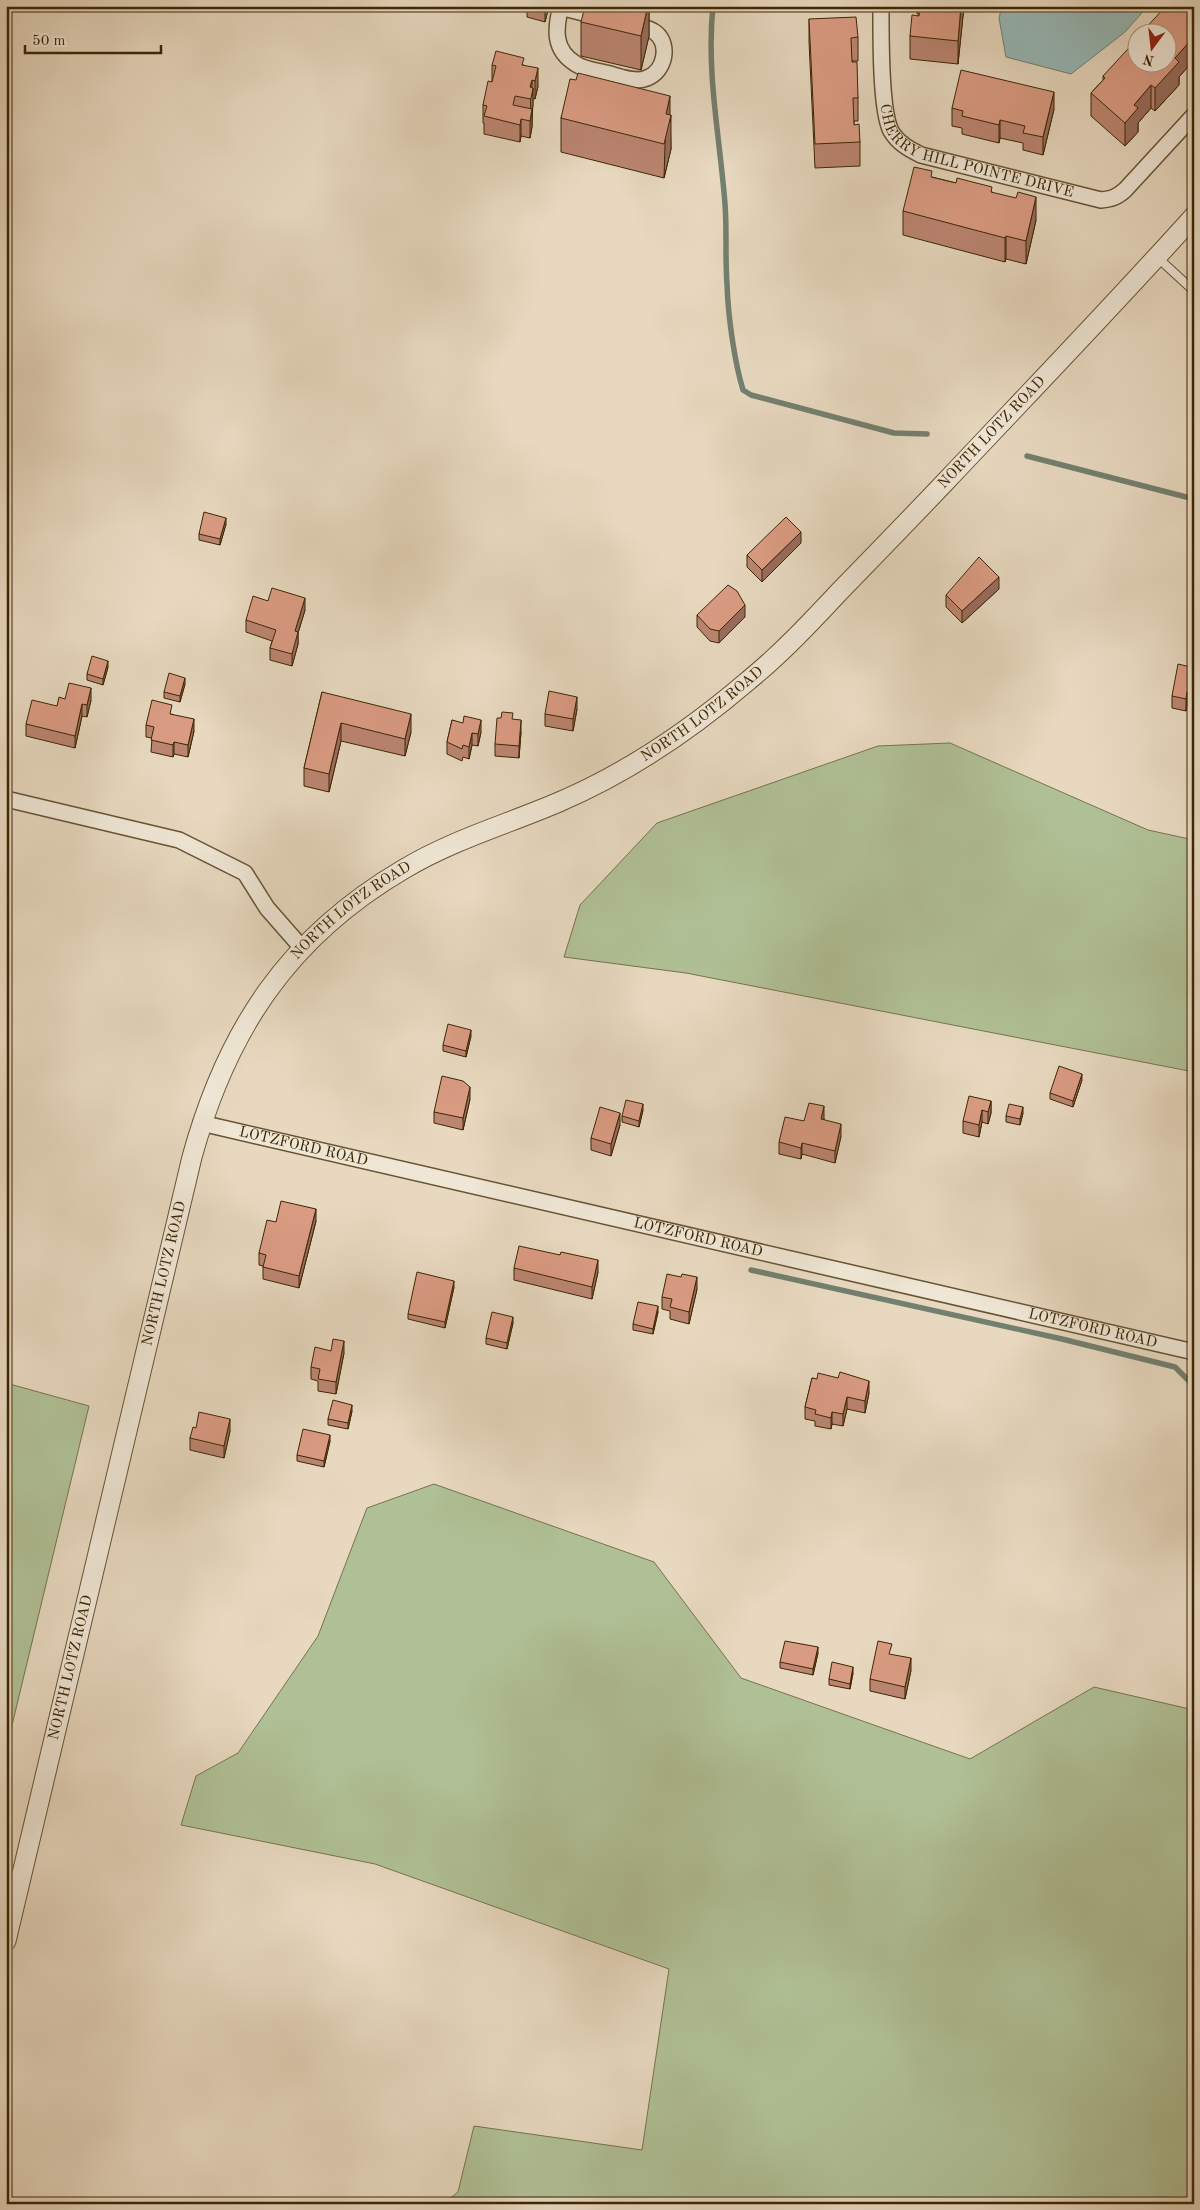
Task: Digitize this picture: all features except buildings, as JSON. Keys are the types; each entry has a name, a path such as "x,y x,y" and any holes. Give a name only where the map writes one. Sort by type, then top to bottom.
{"street":[{"name":"CHERRY HILL POINTE DRIVE","path":"881,6 886,116 892,133 908,149 921,155 1101,200 1109,199 1118,196 1125,190 1194,115"},
{"path":"561,7 651,29 661,38 664,46 661,64 650,77 638,79 577,65 568,58 557,39 555,29 561,7"},
{"name":"NORTH LOTZ ROAD","path":"6,1941 201,1123 217,1079 238,1035 276,978 302,948 340,914 406,868 428,856 563,800 620,770 666,742 748,681 779,654 909,520 1194,216"},
{"path":"6,799 179,840 187,844 245,874 267,908 302,948"},
{"name":"LOTZFORD ROAD","path":"201,1123 1194,1352"}],"lane":[{"path":"1157,257 1194,291"}],"green space":[{"path":"950,743 1148,830 1194,840 1194,1072 686,973 564,957 580,905 657,823 878,746"},
{"path":"6,1383 89,1406 6,1750"},
{"path":"434,1484 654,1562 741,1678 970,1759 1094,1687 1194,1710 1194,2204 443,2204 458,2192 474,2126 642,2150 669,1969 375,1864 181,1825 196,1776 238,1753 318,1636 367,1508"}],"water":[{"path":"1002,6 1148,6 1134,22 1128,22 1128,29 1125,32 1071,74 1006,57 999,18"}],"waterway":[{"path":"713,6 711,31 712,81 725,204 726,264 730,323 743,390 751,395 894,433 927,434"},
{"path":"1027,456 1194,499"},
{"path":"751,1270 1062,1339 1175,1367 1194,1386"}]}
